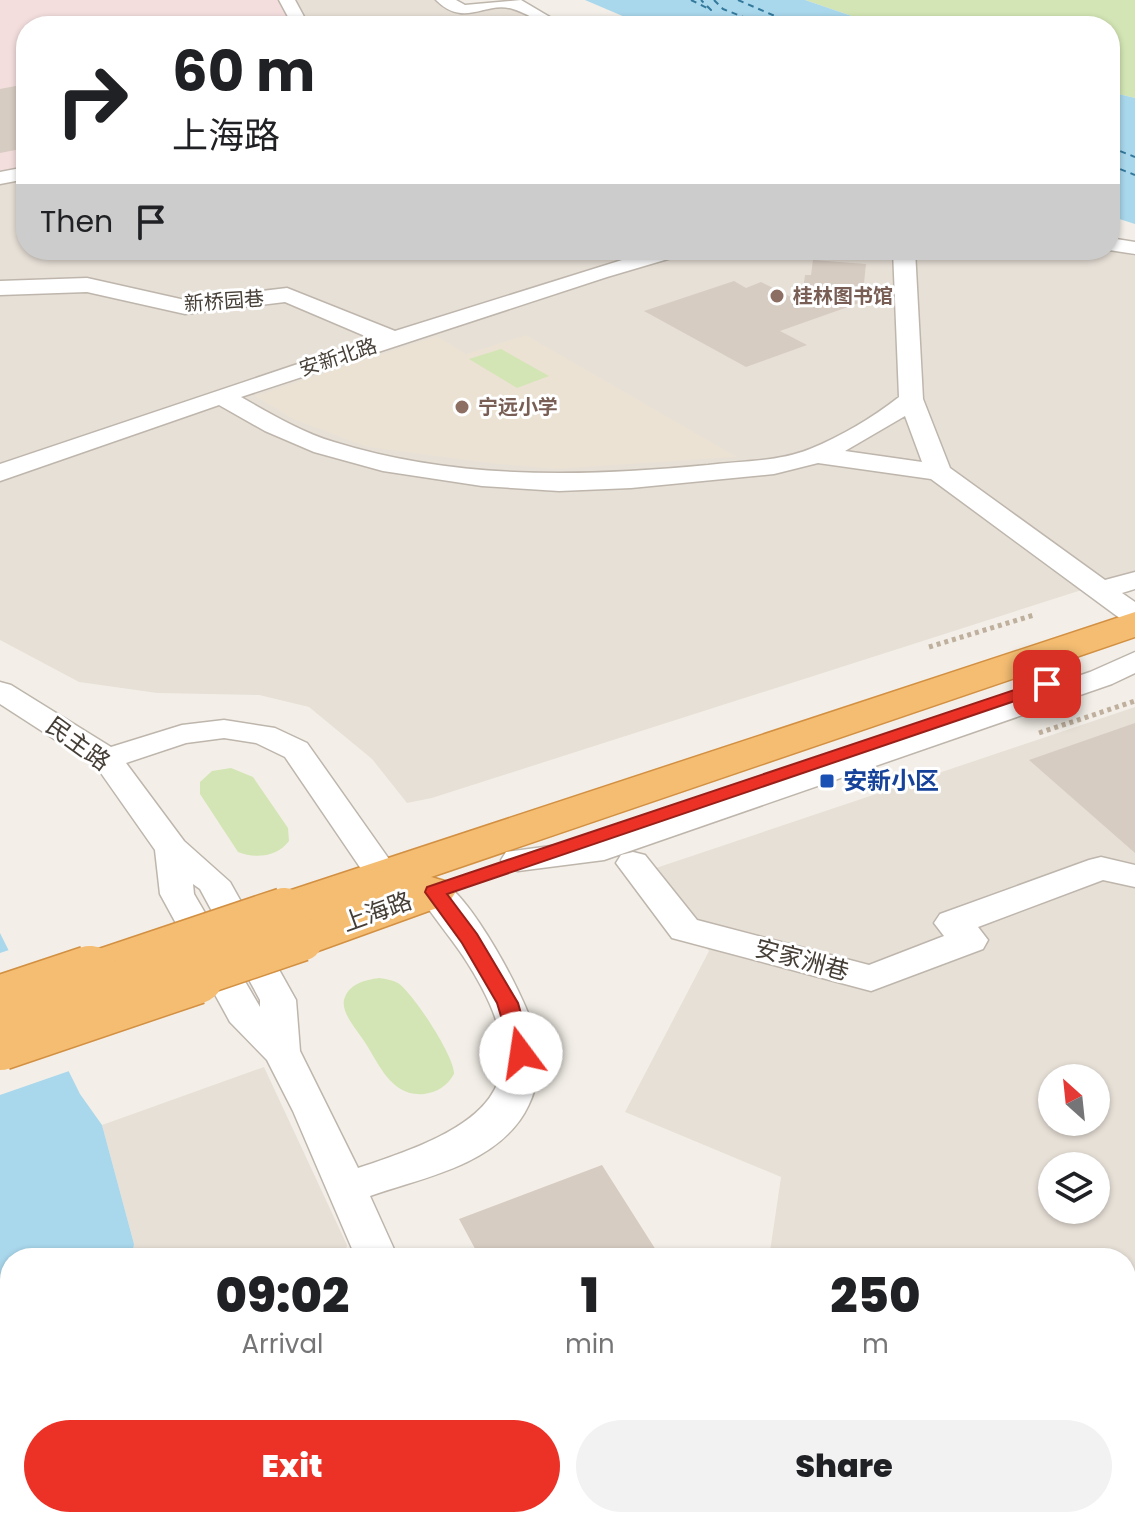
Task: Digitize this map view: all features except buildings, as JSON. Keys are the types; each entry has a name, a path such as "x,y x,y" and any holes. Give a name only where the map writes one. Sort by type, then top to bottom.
{"highway":[{"name":"上海路","path":"292,924 434,892 510,850 1135,623"},
{"name":"上海路","path":"292,924 384,877 510,850 1135,658"},
{"path":"0,1005 292,924"},
{"path":"0,1041 292,924"}],"street":[{"path":"444,0 463,10 511,1 539,16"},
{"name":"安新北路","path":"0,473 393,339 646,260"},
{"path":"904,260 911,399 939,472"},
{"name":"新桥园巷","path":"0,288 87,285 185,307 287,295 393,339"},
{"path":"221,396 274,426 323,447 383,463 482,478 559,483 631,480 774,466 818,455 882,422 911,399"},
{"path":"818,455 939,472 1135,616"},
{"path":"1100,591 1135,580"},
{"name":"民主路","path":"0,691 107,759 172,849 177,894 243,1013 281,1051 346,1188"},
{"path":"107,759 182,734 224,729 264,735 296,750 384,877"},
{"name":"安家洲巷","path":"633,863 685,929 871,978 970,940 952,923 1101,868 1135,876"},
{"path":"373,1248 346,1188 477,1137 510,1107 523,1070 519,1037 507,1003 469,939 434,892"}],"path":[{"path":"929,647 1034,615"},
{"path":"1039,733 1135,701"}],"shaded area":[{"path":"0,0 452,0 466,6 501,1 529,16 16,16 16,260 1120,260 1120,252 1135,256 1135,573 432,798 407,803 372,759 309,707 259,695 157,693 79,682 0,640"},
{"path":"0,0 294,0 304,16 16,16 16,170 0,173"},
{"name":"宁远小学","path":"526,335 737,457 557,469 489,463 367,447 293,419 255,396 437,336 466,354"},
{"path":"1135,707 1135,1248 770,1248 781,1177 625,1112 709,951 641,873"},
{"path":"264,1067 347,1248 133,1248 102,1125"}],"green space":[{"path":"805,0 1135,0 1135,98 1120,94 1120,16 852,16"},
{"path":"501,349 549,376 517,388 469,359"},
{"path":"231,768 253,777 288,828 289,841 278,850 259,856 238,852 200,794 200,782 212,771"},
{"path":"379,978 396,982 405,989 441,1040 454,1074 438,1090 413,1094 395,1085 348,1017 344,1000 349,990"}],"water":[{"path":"585,0 805,0 852,16 623,16"},
{"path":"1120,94 1135,98 1135,224 1120,219"},
{"path":"0,933 80,1094 102,1125 134,1244 133,1248 0,1248"}],"pier":[{"path":"12,949 72,1070 0,1095 0,953"}],"ferry route":[{"path":"691,0 711,10 701,0"},
{"path":"714,0 723,9 741,16"},
{"path":"738,0 775,16"},
{"path":"1120,151 1135,157"},
{"path":"1120,169 1135,175"}],"place":[{"name":"桂林图书馆","path":"777,296"},
{"name":"宁远小学","path":"462,407"},
{"name":"安新小区","path":"827,781"}],"route":[{"path":"521,1053 507,1003 469,939 434,892 518,860 1047,684"}]}
